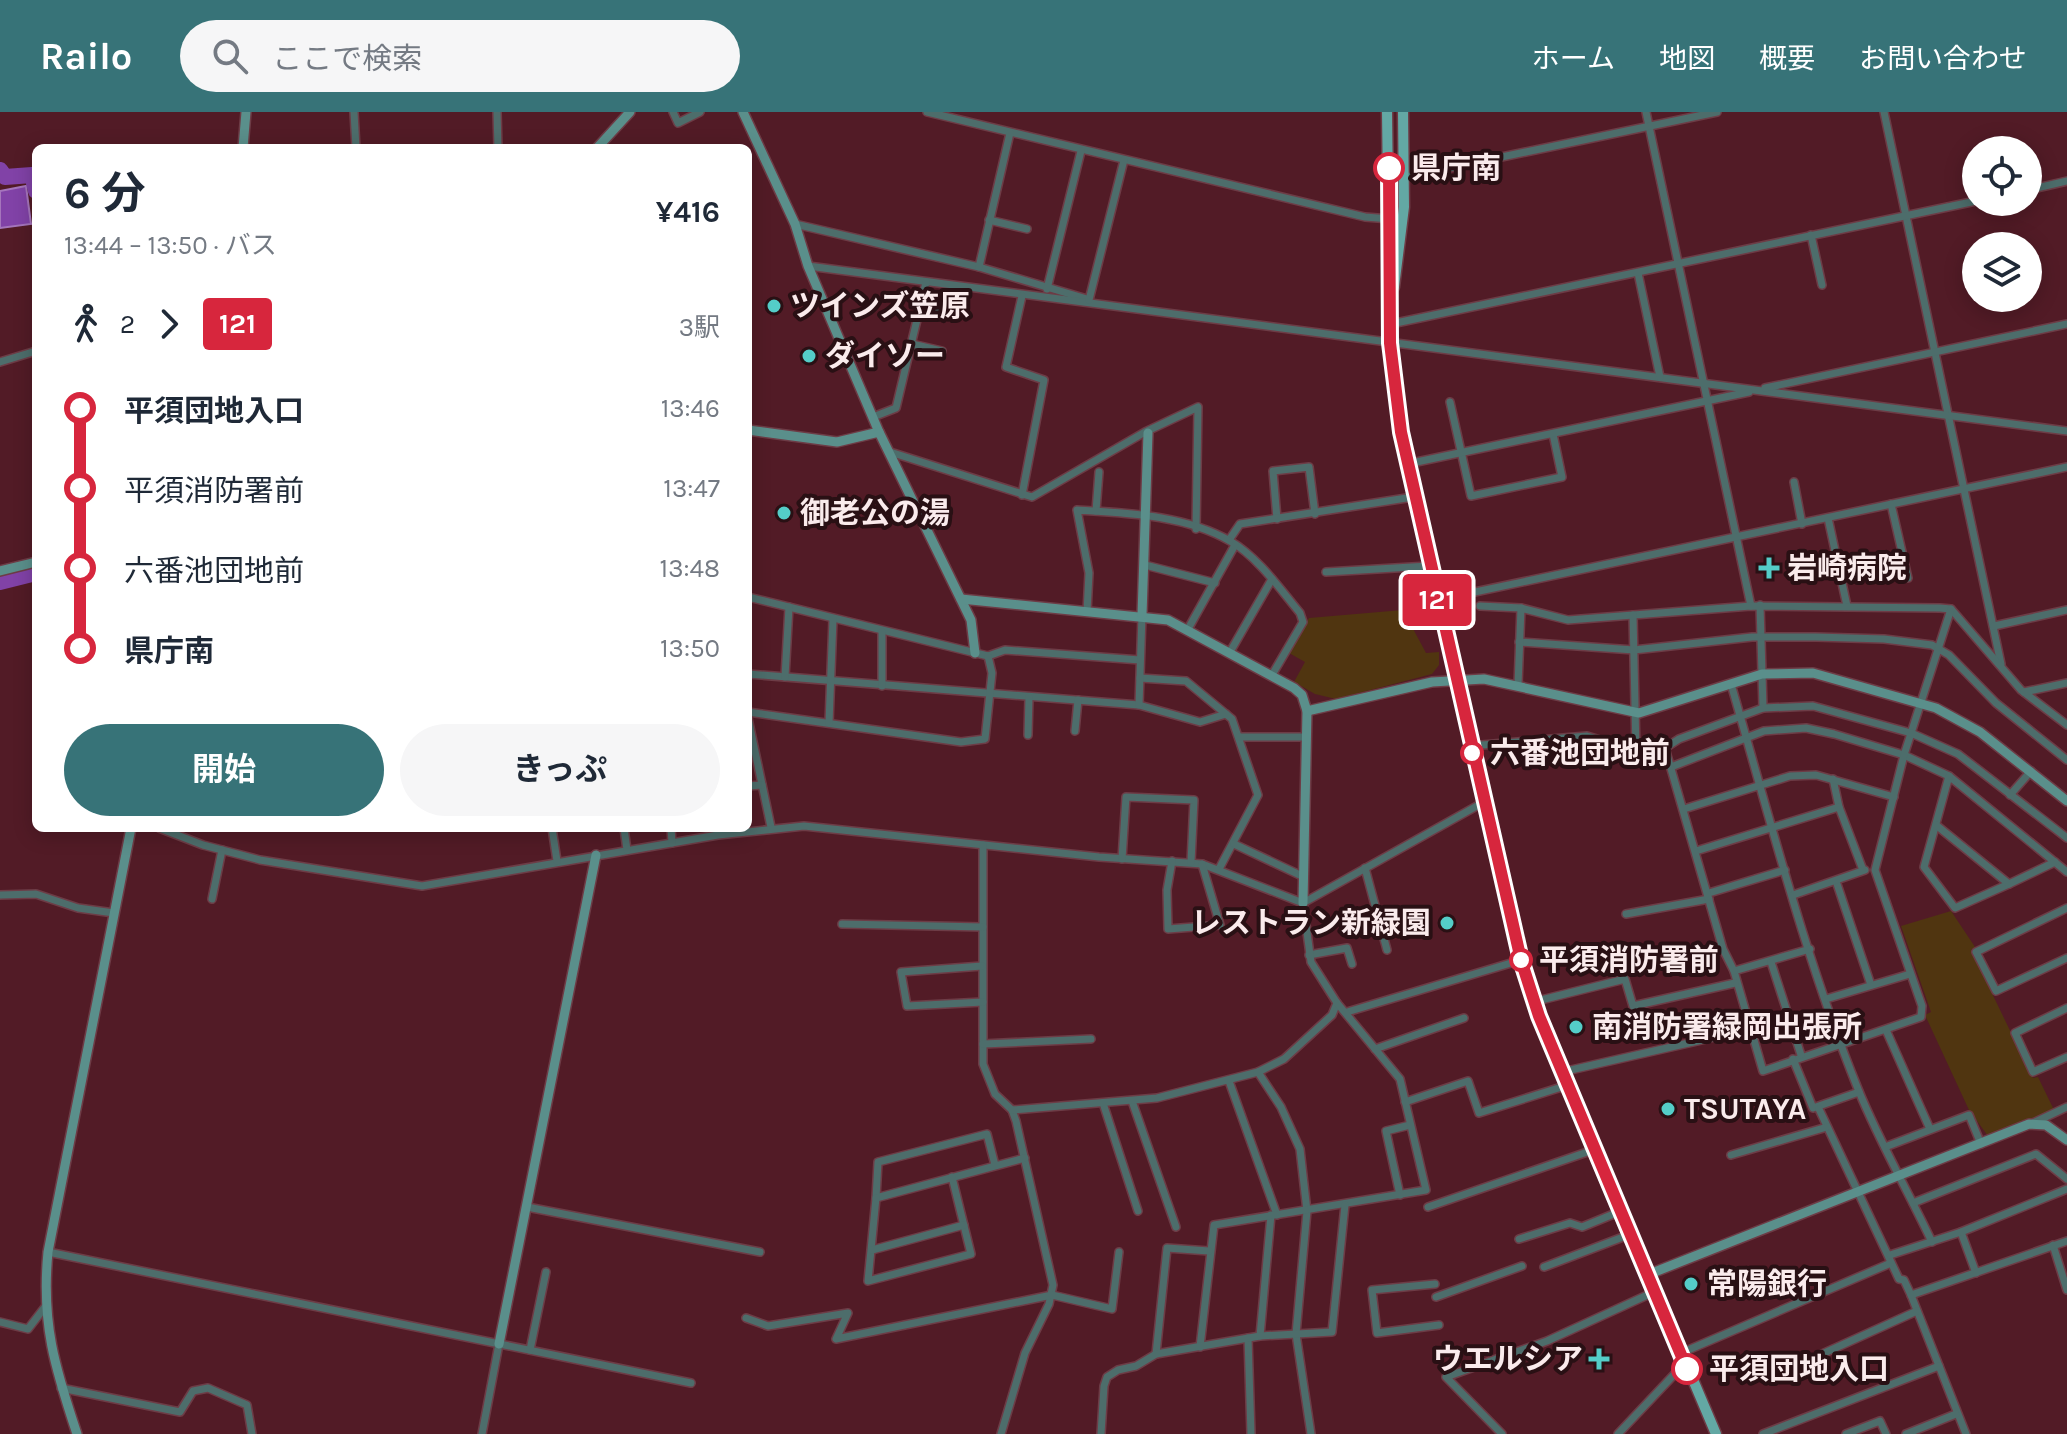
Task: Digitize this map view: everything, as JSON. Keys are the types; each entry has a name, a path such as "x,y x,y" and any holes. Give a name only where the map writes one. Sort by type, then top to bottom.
{"main road":[{"path":"1387,112 1390,343 1407,464 1521,960 1533,1002 1716,1434"},
{"path":"1391,301 1400,261 1406,177 1403,112"}],"street":[{"path":"243,144 246,112"},
{"path":"354,112 356,144"},
{"path":"497,112 498,144"},
{"path":"601,144 630,112"},
{"path":"673,112 678,123 700,112"},
{"path":"743,112 795,224 808,266 879,432 961,599 975,632 975,653"},
{"path":"927,112 1365,217 1390,219"},
{"path":"1646,112 1737,538 1756,606 1761,637 1763,708"},
{"path":"1406,177 1717,112"},
{"path":"1884,112 2002,666"},
{"path":"979,267 1010,133"},
{"path":"1044,297 1081,151"},
{"path":"1089,300 1124,160"},
{"path":"2042,187 2067,181"},
{"path":"1391,324 1962,204"},
{"path":"989,220 1027,229"},
{"path":"795,224 979,267 1089,300"},
{"path":"1811,235 1822,285"},
{"path":"808,266 1022,296 1089,300 1390,343 2067,431"},
{"path":"1638,273 1660,377"},
{"path":"873,417 896,408 926,282"},
{"path":"1022,296 1006,367 1044,380 1022,495"},
{"path":"921,304 948,310"},
{"path":"1407,464 2067,324"},
{"path":"912,344 942,351"},
{"path":"0,362 32,352"},
{"path":"1450,402 1471,496 1562,477 1553,434"},
{"path":"889,451 1032,497 1198,407 1196,529"},
{"path":"752,431 837,442 879,432"},
{"path":"1139,705 1148,433"},
{"path":"1277,519 1273,471 1309,467 1315,514"},
{"path":"1437,600 2067,467"},
{"path":"1096,511 1099,472"},
{"path":"1794,482 1802,524"},
{"path":"1188,629 1215,583 1240,524 1413,497"},
{"path":"1891,504 1908,578"},
{"path":"1087,612 1089,573 1077,510 1146,515 1196,529 1232,543 1272,579 1300,613 1303,622 1272,675"},
{"path":"1828,518 1847,606"},
{"path":"0,571 32,563"},
{"path":"1145,565 1215,583"},
{"path":"1326,572 1429,566"},
{"path":"1230,652 1272,579"},
{"path":"752,598 988,656 1005,650 1140,660"},
{"path":"961,599 1142,615 1188,629 1302,695 1307,711 1302,876 1309,955 1337,1003 1400,1079 1426,1190 1214,1225 1200,1347"},
{"path":"1480,606 1543,611 1568,620 1756,606 1951,609 2024,692 2067,725"},
{"path":"785,677 789,607"},
{"path":"1518,685 1521,608"},
{"path":"1951,609 1920,701 1911,733 1904,755 1875,870 1922,1006 1921,1017 1763,1071 1734,971 1723,949 1665,748 1679,739 1763,708 1813,706 1911,733 1958,754 2067,838"},
{"path":"1994,626 2067,610"},
{"path":"1470,746 1587,736 1636,751 1633,615"},
{"path":"829,723 833,619"},
{"path":"882,632 882,686"},
{"path":"1519,642 1634,650 1761,637 1884,639 1940,647 1996,703 2067,760"},
{"path":"752,715 961,742 985,739 992,673 988,656"},
{"path":"1307,711 1432,682 1484,679 1634,712 1762,674 1813,673 1920,701 1980,732 2067,801"},
{"path":"752,674 1139,705 1200,722 1226,714"},
{"path":"1140,678 1186,681 1232,719 1258,795 1219,869"},
{"path":"2024,692 2067,683"},
{"path":"1731,684 1759,785 1840,1043 1859,1092 1932,1242"},
{"path":"1028,735 1029,697"},
{"path":"1075,731 1078,700"},
{"path":"1671,767 1764,731 1806,728 1904,755 1949,776 2067,872"},
{"path":"1239,737 1306,737"},
{"path":"752,748 771,827"},
{"path":"2010,795 2031,771"},
{"path":"1684,809 1790,776 1833,779 1894,797"},
{"path":"1949,776 1924,867 1955,908 2055,862"},
{"path":"1833,779 1839,807 1863,870"},
{"path":"752,786 762,785"},
{"path":"1122,859 1126,797 1194,800 1191,862"},
{"path":"1303,903 1484,802"},
{"path":"1696,851 1839,807"},
{"path":"1936,825 2009,884"},
{"path":"752,830 804,826 1122,859 1191,862 1219,869 1303,903"},
{"path":"77,1434 49,1348 45,1307 48,1252 130,832"},
{"path":"170,832 260,860 422,886 740,832"},
{"path":"553,832 557,861"},
{"path":"625,832 627,850"},
{"path":"671,832 672,843"},
{"path":"1234,844 1302,876"},
{"path":"983,845 983,1064 990,1085 1012,1110 1053,1271 1052,1295 1025,1353 1001,1433 990,1434"},
{"path":"212,899 222,850"},
{"path":"482,1434 596,855"},
{"path":"1172,861 1167,890 1168,929 1220,925 1202,864"},
{"path":"1365,868 1387,950"},
{"path":"1626,914 1709,896 1785,870"},
{"path":"1793,895 1863,870 1875,870"},
{"path":"1836,881 1871,985"},
{"path":"0,895 36,894 78,908 114,913"},
{"path":"2067,908 1976,952 1996,991 2067,958"},
{"path":"842,924 983,927"},
{"path":"1309,955 1347,948 1352,964"},
{"path":"1734,971 1810,949"},
{"path":"1347,1012 1521,960"},
{"path":"1771,962 1813,1108 1819,1109 1859,1092"},
{"path":"982,966 901,972 907,1006 983,1002"},
{"path":"1826,999 1910,974"},
{"path":"1533,1002 1625,979 1633,1006 1735,983"},
{"path":"1012,1110 1178,1095 1258,1072 1284,1059 1332,1015 1337,1003"},
{"path":"2067,1008 2015,1033 2033,1072 2067,1057"},
{"path":"1375,1049 1464,1018"},
{"path":"1562,1072 1750,1029"},
{"path":"1886,1030 1930,1129"},
{"path":"983,1044 1091,1039"},
{"path":"1258,1072 1281,1107 1300,1149 1307,1211 1296,1334 1311,1434"},
{"path":"1229,1081 1274,1215 1260,1336"},
{"path":"1405,1102 1468,1081 1479,1113 1568,1085"},
{"path":"1132,1101 1176,1227"},
{"path":"1103,1103 1138,1211"},
{"path":"1647,1275 1981,1144 2067,1107"},
{"path":"1819,1109 1911,1295 1966,1434"},
{"path":"1885,1147 1969,1115 1981,1144"},
{"path":"2029,1124 2046,1125 2067,1140"},
{"path":"1400,1195 1386,1131 1410,1125"},
{"path":"1731,1155 1827,1127"},
{"path":"952,1177 971,1254 868,1281 878,1162 987,1134 995,1165"},
{"path":"1428,1207 1596,1149"},
{"path":"1913,1203 2036,1154 2067,1179"},
{"path":"876,1198 1025,1158"},
{"path":"1618,1434 1683,1358 1891,1259 2067,1189"},
{"path":"1101,1434 1107,1377 1156,1354 1260,1336 1332,1332 1345,1205"},
{"path":"527,1207 760,1252"},
{"path":"1519,1239 1570,1223 1582,1227 1621,1211"},
{"path":"872,1250 964,1225"},
{"path":"1961,1232 1976,1273"},
{"path":"1544,1267 1631,1234"},
{"path":"1911,1295 2067,1241"},
{"path":"2053,1245 2067,1290"},
{"path":"1156,1354 1167,1248 1209,1251"},
{"path":"48,1252 691,1383"},
{"path":"746,1318 768,1326 848,1313 836,1339 1052,1295 1112,1309 1119,1252"},
{"path":"1436,1297 1522,1266"},
{"path":"530,1350 546,1272"},
{"path":"1435,1284 1372,1290 1377,1333 1439,1325"},
{"path":"1502,1434 1446,1377 1585,1326 1654,1292"},
{"path":"0,1322 28,1329 45,1307"},
{"path":"1822,1354 1917,1311"},
{"path":"1248,1338 1251,1434"},
{"path":"1763,1434 1939,1366"},
{"path":"61,1388 180,1412 193,1391 208,1388 247,1405 252,1434"},
{"path":"1906,1434 1956,1414"},
{"path":"1846,1434 1880,1421 1886,1434"}],"shaded area":[{"path":"26,186 31,224 0,228 0,191"},
{"path":"1403,610 1426,653 1439,652 1439,665 1432,674 1336,699 1315,694 1294,682 1305,662 1289,653 1309,618"},
{"path":"1951,911 1975,947 1971,950 2033,1078 2038,1077 2054,1110 1988,1136 1969,1110 1925,1015 1931,1012 1901,926"}],"waterway":[{"path":"0,170 5,177 32,175"},
{"path":"0,582 32,574"}],"bus line":[{"name":"121","path":"1389,168 1390,343 1401,432 1418,520 1521,960 1539,1016 1687,1369"}],"place":[{"name":"県庁南","path":"1389,168"},
{"name":"ツインズ笠原","path":"774,306"},
{"name":"ダイソー","path":"809,356"},
{"name":"御老公の湯","path":"784,513"},
{"name":"岩崎病院","path":"1769,568"},
{"name":"六番池団地前","path":"1472,753"},
{"name":"レストラン新緑園","path":"1447,923"},
{"name":"平須消防署前","path":"1521,960"},
{"name":"南消防署緑岡出張所","path":"1576,1027"},
{"name":"TSUTAYA","path":"1668,1109"},
{"name":"常陽銀行","path":"1691,1284"},
{"name":"ウエルシア","path":"1599,1359"},
{"name":"平須団地入口","path":"1687,1369"}]}
